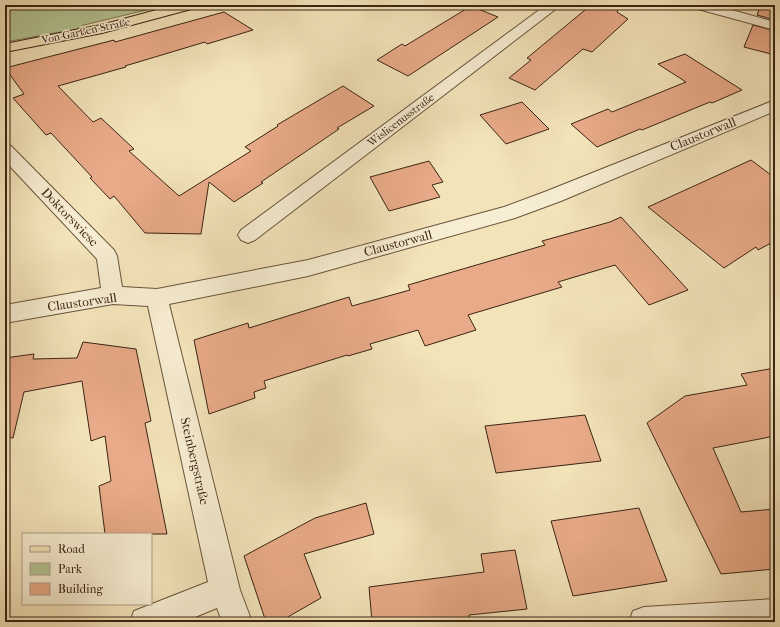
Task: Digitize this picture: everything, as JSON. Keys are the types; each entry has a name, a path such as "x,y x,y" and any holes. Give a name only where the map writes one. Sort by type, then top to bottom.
{"main road":[{"name":"Von-Garßen-Straße","path":"5,48 102,29 190,5"}],"street":[{"name":"Wislicenusstraße","path":"248,235 554,5"},
{"path":"699,5 775,26"},
{"name":"Claustorwall","path":"5,314 113,295 157,298 308,268 508,213 554,196 775,105"},
{"name":"Doktorswiese","path":"5,150 107,256 113,295"},
{"name":"Steinbergstraße","path":"157,298 225,590 237,622"},
{"path":"145,622 225,590"},
{"path":"644,622 775,614"}],"green space":[{"path":"5,5 167,5 84,25 77,29 5,42"}],"building":[{"path":"591,5 620,5 617,12 628,19 592,52 583,49 535,90 509,78 531,60 527,58"},
{"path":"761,5 775,5 775,20 757,15"},
{"path":"471,6 498,17 408,76 377,60 402,44 405,46"},
{"path":"224,12 253,30 207,44 205,42 125,66 126,67 58,86 93,122 101,118 134,149 129,151 179,196 251,151 245,147 278,126 277,125 343,86 374,106 337,128 339,129 234,202 209,182 201,234 145,233 114,196 110,199 90,178 92,177 51,133 46,135 13,98 24,94 5,68 114,40 115,42"},
{"path":"753,25 775,31 775,55 744,47"},
{"path":"685,54 742,90 597,147 571,124 608,109 612,112 686,82 658,64"},
{"path":"522,102 549,129 506,144 480,115"},
{"path":"751,160 775,178 775,241 758,250 756,247 724,268 648,207"},
{"path":"429,161 443,182 432,185 440,197 389,211 370,177"},
{"path":"621,217 688,290 649,305 615,265 558,282 562,287 468,315 476,330 425,346 418,330 370,344 372,349 348,356 347,355 264,381 266,388 254,392 255,398 209,414 194,340 248,323 249,328 349,297 352,306 410,290 408,285 545,245 542,241 610,222"},
{"path":"83,342 136,349 151,421 145,423 167,534 105,533 99,486 111,481 105,436 91,441 82,381 24,392 13,438 5,437 5,358 34,354 33,359 77,358"},
{"path":"775,368 775,436 713,448 741,512 775,509 775,569 721,574 647,423 685,396 747,385 741,374"},
{"path":"585,415 601,461 496,473 485,426"},
{"path":"366,503 374,534 304,554 321,598 279,622 266,622 244,556 315,518"},
{"path":"639,508 667,581 573,596 551,521"},
{"path":"515,550 527,609 469,615 470,622 372,622 369,587 484,572 481,554"}]}
